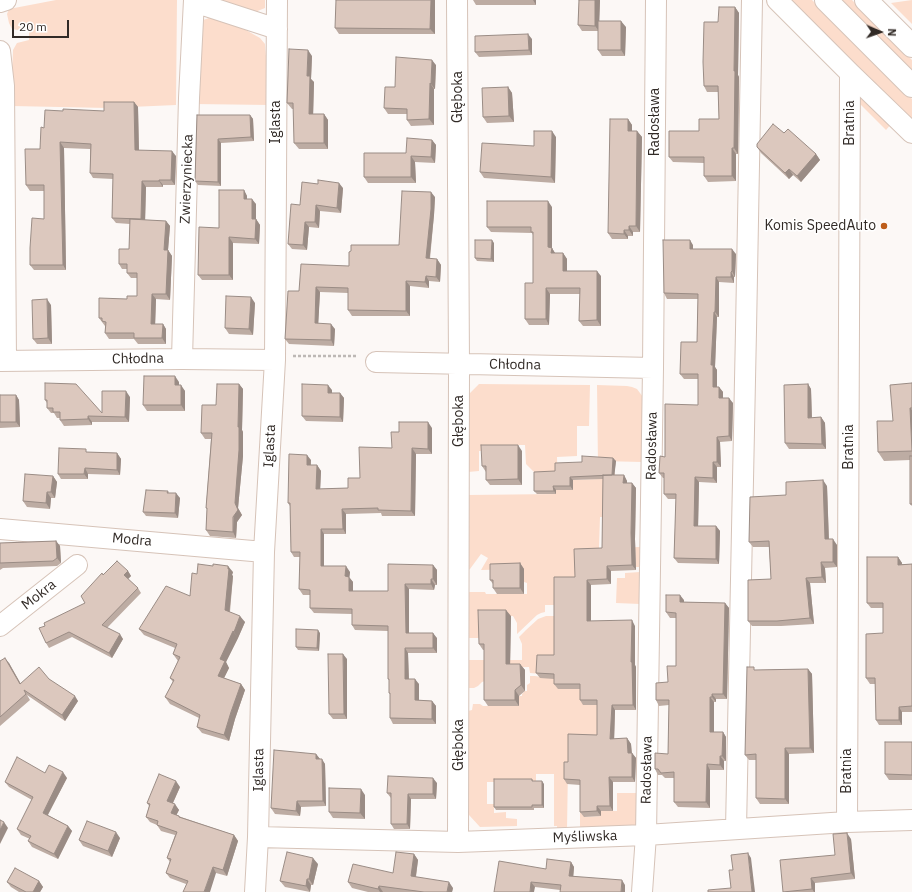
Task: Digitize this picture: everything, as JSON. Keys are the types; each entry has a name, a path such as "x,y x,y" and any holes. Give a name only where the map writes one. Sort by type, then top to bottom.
{"main road":[{"path":"826,0 912,86"},
{"path":"873,2 912,46"}],"street":[{"path":"0,2 6,0"},
{"name":"Iglasta","path":"255,892 258,837 264,552 275,360 277,0"},
{"name":"Głęboka","path":"457,0 459,364 458,842"},
{"name":"Radosława","path":"642,892 646,835 653,368 656,0"},
{"path":"736,829 752,0"},
{"path":"777,0 912,133"},
{"path":"194,1 277,29"},
{"name":"Zwierzyniecka","path":"182,359 189,98 194,1"},
{"path":"0,51 4,86 3,361"},
{"name":"Bratnia","path":"847,822 850,73"},
{"name":"Chłodna","path":"3,361 182,359 275,360"},
{"name":"Chłodna","path":"376,362 653,368"},
{"name":"Modra","path":"0,529 264,552"},
{"name":"Mokra","path":"0,626 77,564"},
{"name":"Myśliwska","path":"258,837 458,842 646,835 847,822 912,820"}],"path":[{"path":"275,360 295,355 361,356 376,362"}],"shaded area":[{"path":"56,0 177,0 176,105 108,108 12,106 13,50 17,43 29,40 29,32 12,29 7,14 9,9"},
{"path":"218,0 265,0 265,8 250,14"},
{"path":"791,0 812,0 912,99 912,119"},
{"path":"840,0 852,0 912,60 912,72"},
{"path":"912,0 912,24 891,3"},
{"path":"209,18 219,18 244,29 260,38 265,44 270,105 194,104 203,20"},
{"path":"860,95 892,123 886,130 860,104 856,109"},
{"path":"479,384 590,385 589,426 577,426 577,456 557,457 558,490 573,490 573,480 600,479 600,472 615,473 615,480 607,517 600,517 599,548 640,547 640,567 636,567 635,548 578,554 591,617 558,618 558,689 599,688 584,705 600,705 602,811 617,811 617,793 640,793 639,821 634,826 580,828 580,789 595,788 568,767 567,829 557,829 557,826 554,826 554,774 536,774 536,784 533,782 487,782 487,804 494,804 494,813 506,812 506,818 517,819 517,826 480,827 469,815 468,711 472,710 473,704 480,704 483,706 519,706 519,696 522,696 525,691 527,691 527,685 530,683 530,676 541,677 541,674 530,673 529,667 486,668 485,681 474,688 468,688 468,660 522,660 522,644 519,637 538,619 546,616 556,616 556,605 545,605 545,612 537,615 517,634 517,623 513,616 479,616 479,638 468,638 468,592 485,592 486,594 527,594 527,583 524,582 524,569 481,570 488,558 481,554 468,570 468,495 556,494 556,475 537,475 526,464 525,445 507,445 506,451 479,451 479,471 468,472 468,395","holes":["600,797 601,816 584,817"]},
{"path":"597,385 632,387 637,389 643,397 642,462 601,461 598,466"},
{"path":"640,572 640,604 616,603 617,578 625,578 625,573"}],"building":[{"path":"336,0 431,0 430,29 335,28"},
{"path":"579,0 595,0 595,26 578,25"},
{"path":"719,7 735,7 734,148 732,148 732,176 704,176 704,157 669,157 669,131 699,131 699,119 719,119 718,86 704,86 703,62 704,22 718,22"},
{"path":"598,21 621,21 621,50 598,50"},
{"path":"528,34 529,50 475,52 475,36"},
{"path":"289,49 308,50 307,76 310,76 309,114 324,114 324,143 294,143 293,103 287,103"},
{"path":"396,57 432,60 429,119 407,120 407,109 384,108 385,87 395,87"},
{"path":"508,87 509,116 483,117 482,88"},
{"path":"104,102 134,102 135,150 172,151 171,180 142,181 141,219 112,218 113,174 90,173 91,144 60,142 63,265 30,265 32,218 44,219 44,185 26,185 25,149 40,149 41,127 44,128 45,110 63,111 63,109 104,111"},
{"path":"197,115 250,115 251,137 218,139 218,182 195,181"},
{"path":"610,119 628,119 628,131 637,131 636,226 629,226 629,230 624,230 624,234 608,233"},
{"path":"773,124 784,133 788,129 816,154 797,176 789,169 785,173 757,147 757,144"},
{"path":"534,131 552,131 551,177 480,172 482,143 534,146"},
{"path":"407,138 432,140 431,157 411,156 411,177 364,177 364,153 406,153"},
{"path":"318,180 339,183 337,208 316,205 315,222 305,222 303,245 288,244 291,204 300,205 302,182 318,184"},
{"path":"219,190 244,190 244,199 252,199 252,219 256,219 255,239 229,237 229,275 198,275 199,227 219,228"},
{"path":"402,191 431,192 431,209 426,258 437,259 436,277 426,276 425,282 406,281 406,311 348,310 348,288 316,287 315,323 331,324 331,340 285,339 288,291 299,291 301,264 349,266 349,252 351,251 351,245 399,245"},
{"path":"487,201 548,201 548,247 552,248 551,253 563,253 563,271 597,271 597,320 579,321 580,288 546,288 546,319 525,319 525,283 533,283 533,232 531,232 531,227 487,227"},
{"path":"130,219 166,221 164,250 168,250 166,294 152,294 151,324 163,324 162,338 134,338 134,333 105,333 106,322 102,321 102,318 99,318 99,298 127,299 127,296 137,296 137,273 127,273 127,264 119,264 119,249 129,249"},
{"path":"475,240 492,240 491,259 475,258"},
{"path":"663,240 690,240 690,249 732,249 731,277 716,277 711,365 713,365 713,387 719,387 719,398 729,398 729,436 717,437 717,462 713,462 713,478 695,477 694,526 716,526 716,559 674,558 676,494 664,494 664,473 659,473 660,456 665,457 665,404 698,405 698,374 680,374 681,342 697,342 698,294 664,293"},
{"path":"226,296 251,297 249,329 225,328"},
{"path":"47,299 48,338 33,339 32,300"},
{"path":"144,376 175,376 175,385 181,385 181,405 143,405"},
{"path":"45,383 76,384 102,413 102,391 126,391 125,417 88,416 88,419 60,420 60,412 53,412 53,408 47,408 47,400 45,400"},
{"path":"912,383 912,408 910,408 912,451 878,452 877,421 893,421 890,385"},
{"path":"217,384 239,384 239,450 235,503 238,510 233,517 233,532 206,530 206,508 212,433 201,433 202,405 216,405"},
{"path":"302,384 328,385 328,393 340,393 340,417 302,416"},
{"path":"808,384 808,418 821,417 822,444 785,443 784,385"},
{"path":"0,395 16,395 16,422 0,422"},
{"path":"399,422 428,422 428,449 412,448 411,511 378,510 378,508 342,509 343,529 321,529 321,566 346,566 345,576 349,577 349,591 388,591 388,564 433,565 433,579 431,579 431,584 405,584 406,633 433,633 433,648 405,648 405,679 415,679 415,700 432,701 432,719 390,718 388,626 352,625 352,609 310,608 310,590 299,589 300,552 291,552 290,503 288,503 289,454 307,455 307,465 317,465 316,489 348,488 348,478 360,478 359,447 392,448 391,432 399,432"},
{"path":"481,445 518,445 518,479 486,480 486,466 482,466"},
{"path":"59,448 86,449 86,452 117,453 117,470 85,468 84,474 58,474"},
{"path":"582,456 613,458 612,475 570,477 570,486 553,486 554,491 534,491 534,472 555,471 555,463 582,462"},
{"path":"910,456 912,456 912,504 910,504"},
{"path":"25,474 53,476 51,492 47,492 46,503 23,501"},
{"path":"603,475 624,475 623,483 632,483 632,565 607,566 607,579 587,580 587,621 632,620 631,662 633,705 612,705 610,739 627,738 628,753 632,753 632,777 609,777 610,806 597,806 597,811 580,812 580,780 564,779 564,762 568,762 568,734 597,735 597,700 580,700 580,684 554,684 554,674 536,673 537,655 554,655 554,577 575,577 574,549 602,548"},
{"path":"823,480 825,539 833,539 833,562 821,562 822,577 806,578 810,618 777,621 748,621 748,580 771,579 769,541 749,542 750,497 786,495 786,482"},
{"path":"146,490 176,493 175,513 143,512"},
{"path":"56,541 57,558 53,561 0,563 0,543"},
{"path":"867,557 898,557 898,565 912,564 912,706 899,707 899,720 876,720 875,678 866,678 866,634 883,633 883,603 867,603"},
{"path":"117,561 128,571 124,575 138,588 102,625 120,634 109,653 69,632 46,643 39,628 45,626 44,623 85,603 81,596 102,573 103,575"},
{"path":"520,563 520,588 493,588 493,580 490,580 490,564"},
{"path":"198,564 228,566 229,569 225,610 240,616 234,632 233,631 220,659 225,661 218,676 241,684 224,735 197,727 200,715 165,697 174,680 170,678 180,657 173,654 177,644 139,629 166,586 190,596 192,573 197,574"},
{"path":"666,595 680,595 680,602 725,603 723,694 712,694 712,697 710,697 710,732 723,732 722,756 720,756 720,765 707,764 706,802 674,802 674,772 661,773 658,769 655,769 655,753 668,754 669,700 656,700 656,683 668,682 667,666 676,666 676,613 666,612"},
{"path":"478,610 506,610 506,664 520,664 521,685 515,690 515,700 484,700 484,644 479,644"},
{"path":"296,629 318,630 317,648 296,647"},
{"path":"328,654 343,654 344,714 329,714"},
{"path":"5,658 20,684 39,667 49,679 75,696 62,715 24,690 26,694 0,717 0,661"},
{"path":"747,667 754,667 754,670 808,669 810,748 785,748 785,799 756,798 756,754 745,755"},
{"path":"885,742 912,742 912,775 885,774"},
{"path":"274,750 316,754 316,759 322,759 323,801 297,801 296,811 271,808"},
{"path":"17,757 45,773 49,765 63,772 43,813 68,826 54,854 28,841 31,836 17,829 33,797 5,782"},
{"path":"159,774 176,781 167,801 175,804 171,813 234,835 223,870 213,867 204,892 183,892 188,881 166,873 171,859 167,858 177,832 157,825 158,821 146,817 150,804 147,803"},
{"path":"388,776 433,778 433,794 408,794 407,824 391,824 391,793 387,793"},
{"path":"494,779 532,779 532,781 542,781 542,805 532,805 532,807 494,807"},
{"path":"329,788 361,789 360,813 329,812"},
{"path":"0,820 4,822 0,830"},
{"path":"87,821 116,832 108,851 79,840"},
{"path":"847,833 851,873 811,878 812,889 783,892 780,860 835,855 833,834"},
{"path":"287,852 313,858 309,879 307,879 306,886 280,881"},
{"path":"396,852 414,854 411,876 449,882 447,892 424,892 379,886 378,889 348,882 353,864 393,873"},
{"path":"748,853 752,892 708,892 708,890 731,888 729,870 733,870 731,855"},
{"path":"547,859 571,862 569,876 622,880 621,892 560,892 561,885 531,882 530,892 494,892 499,861 546,869"},
{"path":"15,868 39,881 33,892 26,892 7,882"}],"place":[{"name":"Komis SpeedAuto","path":"884,226"}]}
